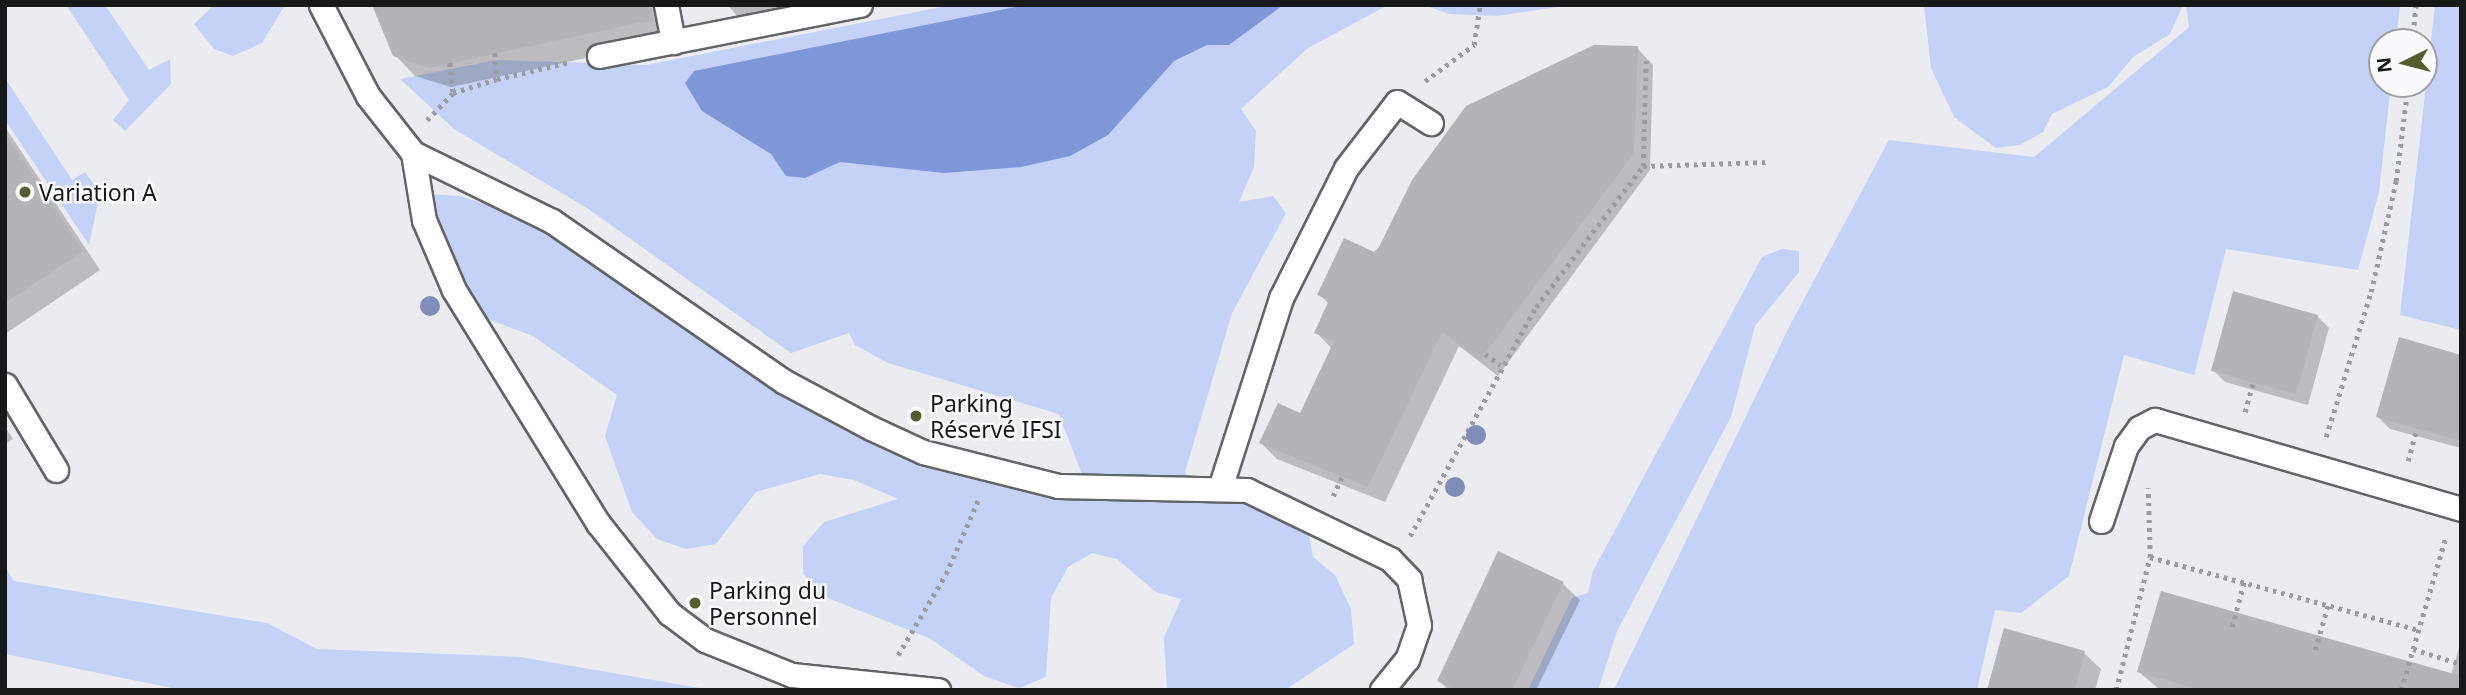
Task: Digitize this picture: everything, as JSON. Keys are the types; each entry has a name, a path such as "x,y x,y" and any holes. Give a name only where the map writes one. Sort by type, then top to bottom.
{"lane":[{"path":"321,5 342,40 368,96 413,153 552,221 783,381 923,452 989,471 1058,486 1221,485 1247,490 1395,565 1416,596 1419,625 1407,659 1382,690"},
{"path":"666,5 673,42"},
{"path":"599,56 860,5"},
{"path":"1221,485 1280,298 1346,168 1397,102 1431,123"},
{"path":"413,153 424,220 454,290 598,523 669,613 705,640 759,664 792,675 939,690"},
{"path":"5,385 56,470"},
{"path":"2101,521 2126,446 2139,428 2155,420 2317,464 2458,508"}],"path":[{"path":"1397,102 1474,45 1480,5"},
{"path":"2414,28 2416,5"},
{"path":"495,53 497,79"},
{"path":"1395,565 1501,365 1536,307 1643,166 1646,60"},
{"path":"450,63 453,93"},
{"path":"423,124 453,93 544,68"},
{"path":"2317,464 2371,292 2396,181 2406,98"},
{"path":"1643,166 1768,162"},
{"path":"1485,354 1501,365"},
{"path":"881,682 946,574 989,471"},
{"path":"2116,690 2150,557 2148,476"},
{"path":"2401,690 2458,508"},
{"path":"2150,557 2419,630"},
{"path":"2232,627 2244,582"},
{"path":"2315,650 2328,605"},
{"path":"2413,649 2461,664"}],"shaded area":[{"path":"66,5 105,5 149,70 170,59 171,84 125,131 113,120 129,100"},
{"path":"214,5 285,5 262,43 233,56 214,49 194,24"},
{"path":"952,5 1388,5 1308,48 1241,109 1256,131 1254,167 1239,202 1273,196 1286,213 1232,313 1185,472 1195,492 1249,488 1290,494 1304,508 1313,557 1335,575 1351,609 1354,644 1285,690 1167,690 1164,638 1181,599 1156,592 1117,559 1092,553 1068,567 1051,598 1046,677 1019,688 984,676 929,638 825,597 803,574 803,546 824,522 898,499 854,480 820,474 756,492 716,544 686,549 657,539 632,512 605,436 617,395 533,336 460,309 427,194 460,196 609,243 743,352 948,467 1086,485 1059,414 888,363 855,345 849,333 791,353 587,208 454,129 400,79 497,60 646,65"},
{"path":"1424,5 1571,5 1497,16 1449,14"},
{"path":"1924,5 2183,5 2170,34 2133,57 2108,87 2052,114 2043,132 2019,145 1996,148 1954,117 1931,68"},
{"path":"2186,5 2400,5 2398,28 2368,28 2368,98 2389,98 2379,192 2358,270 2226,249 2194,375 2124,355 2069,576 2021,613 1995,610 1977,690 1614,690 1789,327 1889,140 2034,157 2189,27"},
{"path":"2435,5 2461,5 2461,330 2400,315 2424,98 2438,98 2438,28 2432,28"},
{"path":"5,78 72,180 85,172 100,193 89,245 5,120"},
{"path":"1782,249 1799,251 1799,272 1755,326 1731,417 1617,631 1598,690 1528,690 1572,598 1588,593 1593,571 1762,257"},
{"path":"5,567 14,581 267,623 317,649 520,657 711,690 182,690 5,654"}],"water":[{"path":"1026,5 1283,5 1229,45 1207,45 1174,61 1108,135 1070,156 1021,167 944,173 840,162 805,178 786,176 771,154 702,111 685,83 694,71"}],"building":[{"path":"372,5 650,5 652,20 429,68 393,56"},
{"path":"1594,45 1638,46 1634,153 1480,360 1442,332 1368,487 1259,443 1278,403 1300,413 1334,341 1314,333 1329,300 1317,295 1344,238 1376,253 1412,180 1466,106"},
{"name":"Variation A","path":"5,134 83,251 5,303"},
{"path":"2233,291 2318,315 2296,394 2211,371"},
{"path":"2399,337 2461,355 2461,441 2376,417"},
{"path":"1498,551 1564,582 1512,690 1455,690 1437,681"},
{"path":"2161,591 2461,676 2461,690 2201,690 2137,672"},
{"path":"2004,628 2085,651 2075,690 1987,690"}],"place":[{"name":"Variation A","path":"25,192"},
{"name":"Parking Réservé IFSI","path":"916,416"},
{"name":"Parking du Personnel","path":"695,603"}]}
